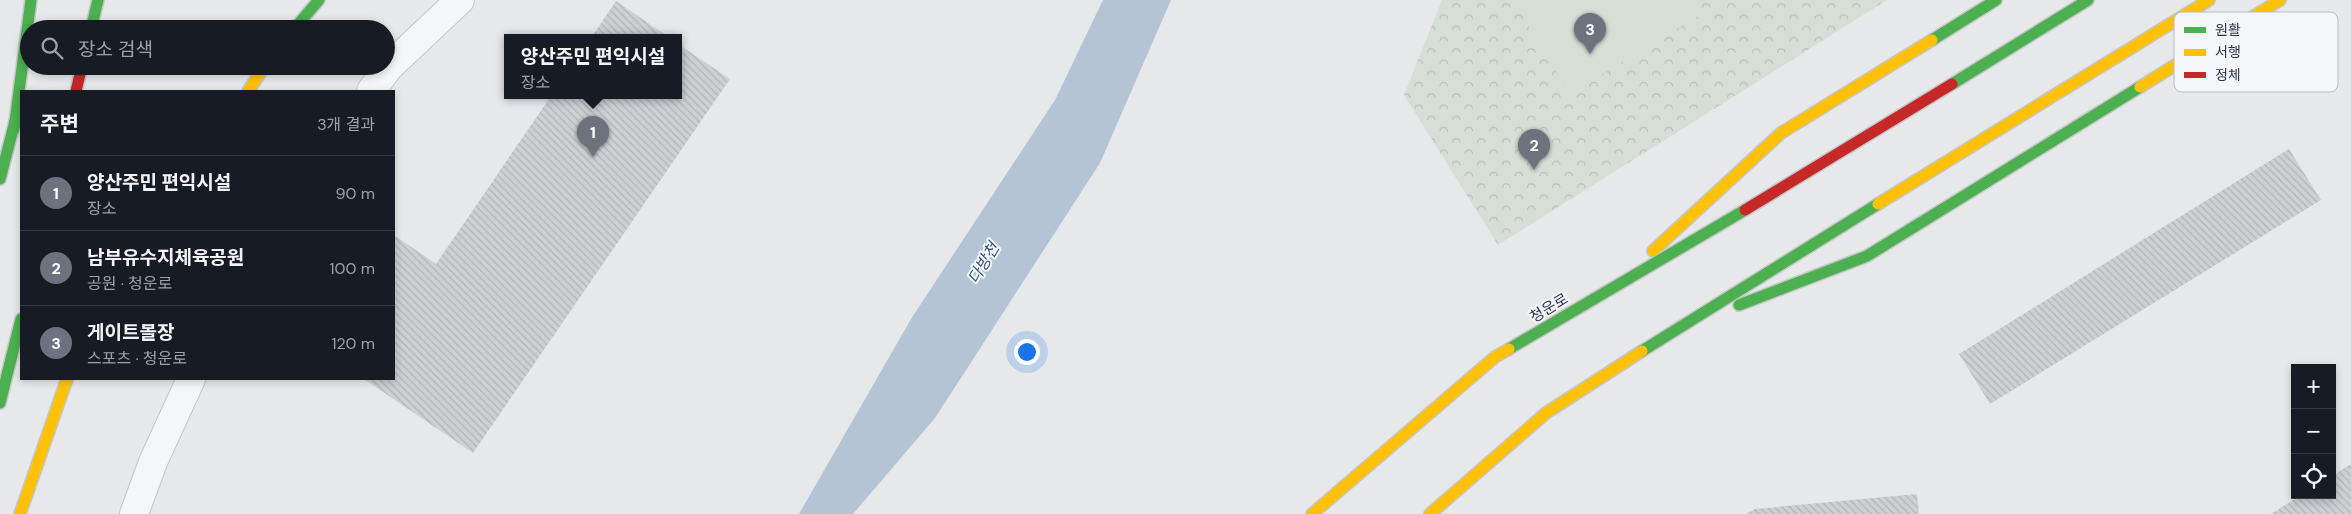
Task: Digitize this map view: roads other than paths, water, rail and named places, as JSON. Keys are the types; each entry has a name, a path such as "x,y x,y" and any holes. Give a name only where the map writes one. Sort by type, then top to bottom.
{"main road":[{"path":"28,20 30,0"},
{"path":"38,20 43,0"},
{"path":"93,20 98,0"},
{"path":"302,20 319,0"},
{"path":"1615,286 1781,133 1996,0"},
{"name":"청운로","path":"1312,514 1495,358 1825,163 2088,0"},
{"path":"2190,12 2209,0"},
{"path":"2261,12 2280,0"},
{"path":"1430,514 1546,413 1677,328 2174,22"},
{"path":"1677,328 1867,256 2174,66"},
{"path":"14,128 21,75"},
{"path":"22,90 26,75"},
{"path":"76,90 80,75"},
{"path":"249,90 258,75"},
{"path":"0,179 20,101"},
{"path":"0,403 20,323"},
{"path":"20,514 67,380"}],"street":[{"path":"395,61 460,0"},
{"path":"372,90 383,75"},
{"path":"134,514 153,462 191,380"}],"water":[{"name":"다방천","path":"1103,0 1171,0 1100,163 935,418 853,514 799,514 911,319 1055,100"}],"place":[{"name":"게이트볼장","path":"1590,54"},
{"name":"양산주민 편익시설","path":"593,157"},
{"name":"남부유수지체육공원","path":"1534,170"}]}
